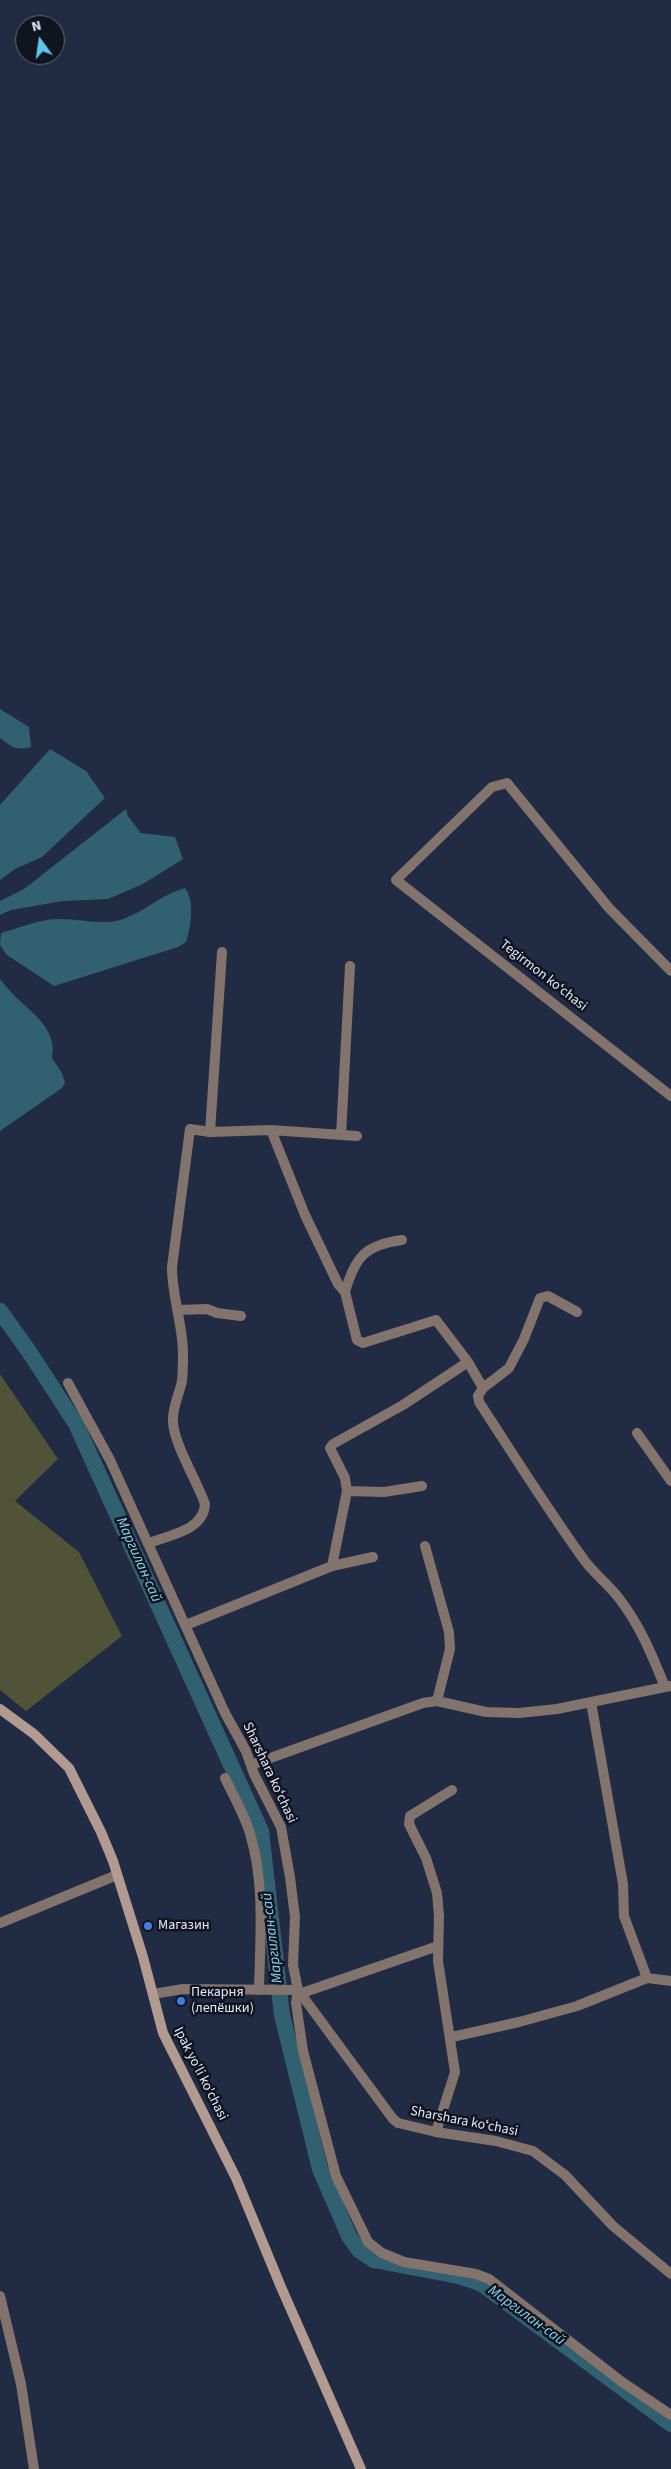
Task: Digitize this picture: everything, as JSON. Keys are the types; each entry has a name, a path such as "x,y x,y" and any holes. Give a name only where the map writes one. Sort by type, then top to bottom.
{"main road":[{"name":"Ipak yo'li ko'chasi","path":"0,1709 34,1734 69,1768 101,1832 117,1875 163,2033 236,2178 281,2287 361,2469"}],"street":[{"name":"Tegirmon koʻchasi","path":"671,971 609,908 506,783 492,787 396,880 671,1096"},
{"path":"210,1132 222,952"},
{"path":"341,1135 350,966"},
{"path":"149,1543 194,1525 201,1520 205,1513 205,1504 176,1436 173,1422 175,1404 182,1381 183,1354 178,1310 172,1290 172,1268 190,1129 210,1132 271,1130 357,1136"},
{"path":"271,1130 305,1215 338,1284 345,1292 357,1340 364,1343 436,1320 468,1362 483,1388"},
{"path":"345,1292 351,1270 361,1256 383,1242 402,1240"},
{"path":"251,1765 423,1703 437,1701 486,1712 519,1713 591,1702 668,1686 635,1620 617,1595 584,1560 479,1402 478,1396 483,1388 509,1368 524,1339 540,1298 548,1296 577,1312"},
{"path":"178,1310 207,1309 217,1313 242,1316"},
{"path":"332,1566 346,1491 345,1478 330,1448 403,1405 468,1362"},
{"name":"Sharshara koʻchasi","path":"68,1383 110,1460 281,1826 295,1917 293,1965 298,1991 393,2119 398,2123 533,2150 546,2158 613,2226 671,2274"},
{"path":"637,1433 671,1481"},
{"path":"346,1491 384,1492 422,1486"},
{"path":"425,1546 449,1632 450,1649 437,1701"},
{"path":"186,1625 332,1566 373,1557"},
{"path":"591,1702 623,1884 624,1916 648,1978"},
{"path":"225,1778 251,1836 255,1854 260,1905 259,1990"},
{"path":"436,2132 455,2072 452,2037 438,1961 437,1893 426,1858 409,1824 410,1816 452,1790"},
{"path":"0,1923 117,1875"},
{"path":"153,1994 183,1989 298,1991 438,1946"},
{"path":"452,2037 520,2022 577,2006 648,1978 671,1981"},
{"path":"298,1991 296,2003 303,2051 336,2176 368,2242 382,2254 404,2262 476,2274 489,2279 622,2382 671,2416"},
{"path":"0,2296 1,2313 21,2384 34,2469"}],"green space":[{"path":"0,1374 58,1459 15,1501 79,1552 122,1636 26,1711 0,1690"}],"water":[{"path":"0,709 29,727 31,747 21,749 14,747 0,738"},
{"path":"50,749 86,771 105,798 42,857 15,869 0,880 0,805"},
{"path":"126,809 128,816 141,833 175,837 183,859 143,884 108,899 63,901 11,910 0,915 0,901 24,889"},
{"path":"185,888 191,907 191,922 186,942 178,947 54,986 7,955 0,945 1,933 38,922 61,919 108,922 123,919 169,894"},
{"path":"0,979 44,1025 53,1048 52,1058 62,1073 65,1083 62,1088 0,1131"}],"waterway":[{"name":"Маргилан-сай","path":"0,1311 76,1424 261,1831 282,2015 320,2169 349,2236 359,2250 374,2260 458,2276 482,2284 671,2424"}],"place":[{"name":"Магазин","path":"148,1926"},
{"name":"Пекарня (лепёшки)","path":"181,2001"}]}
